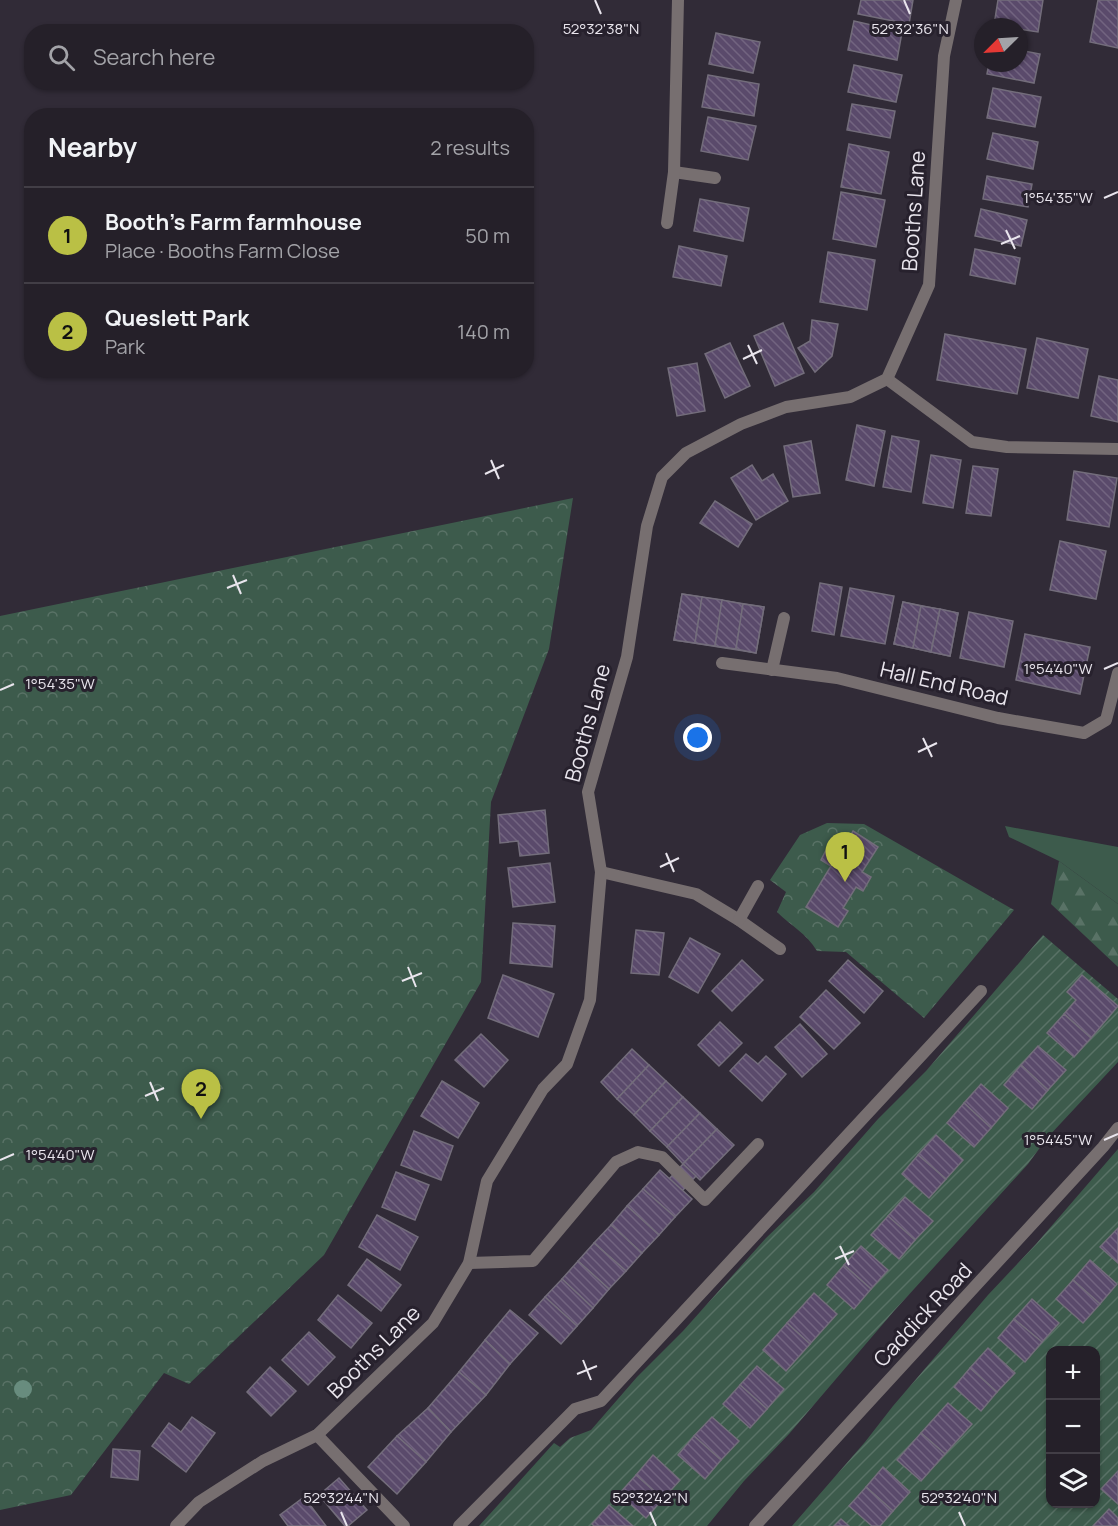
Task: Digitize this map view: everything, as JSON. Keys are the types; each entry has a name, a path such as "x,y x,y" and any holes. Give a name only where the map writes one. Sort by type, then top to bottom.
{"street":[{"path":"667,224 675,172 678,0"},
{"name":"Booths Lane","path":"176,1526 199,1502 263,1461 317,1435 433,1323 469,1263 487,1180 543,1089 567,1064 590,999 601,872 588,792 627,657 647,526 662,477 686,453 741,424 786,406 850,397 887,379 929,285 944,56 956,0"},
{"path":"675,172 715,178"},
{"path":"887,379 972,442 1007,447 1118,449"},
{"path":"772,670 784,618"},
{"name":"Hall End Road","path":"722,663 837,678 998,718 1084,733 1106,720 1118,673"},
{"path":"601,872 696,894 739,920 780,949"},
{"path":"739,920 758,886"},
{"path":"459,1526 575,1409 601,1401 981,992"},
{"name":"Caddick Road","path":"755,1526 1103,1148 1118,1128"},
{"path":"469,1263 533,1261 616,1162 638,1152 662,1157 705,1200 758,1144"},
{"path":"317,1435 404,1526"}],"green space":[{"path":"573,498 549,649 491,802 481,982 324,1255 189,1384 164,1373 71,1495 0,1510 0,616"},
{"path":"827,823 864,824 1014,910 924,1018 846,952 817,951 777,912 786,892 770,880 800,835"},
{"path":"1005,826 1118,847 1118,904 1059,861 1009,837"},
{"path":"1059,861 1118,904 1118,967 1051,904"},
{"path":"1043,935 1118,999 1118,1062 1047,1138 1028,1164 894,1311 707,1526 479,1526 554,1443 560,1447 570,1438 591,1430 766,1238 814,1192 878,1119 926,1071"},
{"path":"1118,1149 1118,1526 792,1526 865,1442 988,1295 1036,1244"}],"building":[{"path":"861,0 913,0 909,24 858,14"},
{"path":"998,0 1043,0 1038,32 1028,30 1028,18 995,18"},
{"path":"1098,0 1118,0 1118,48 1090,42"},
{"path":"854,21 902,32 897,60 848,50"},
{"path":"716,33 760,42 753,73 709,64"},
{"path":"1028,52 1040,54 1034,83 987,74 987,72 1028,72"},
{"path":"854,65 902,75 896,102 848,92"},
{"path":"708,75 759,84 754,116 702,107"},
{"path":"993,88 1041,97 1035,127 987,118"},
{"path":"852,104 895,111 890,138 847,130"},
{"path":"708,117 756,126 748,160 701,151"},
{"path":"993,133 1038,142 1033,169 987,159"},
{"path":"849,144 889,152 881,194 841,187"},
{"path":"987,176 1032,184 1028,207 983,199"},
{"path":"841,192 885,200 876,247 833,239"},
{"path":"700,199 749,208 743,241 694,231"},
{"path":"981,209 1027,220 1021,246 975,236"},
{"path":"679,246 727,256 721,286 673,277"},
{"path":"975,249 1020,258 1015,284 970,275"},
{"path":"828,252 875,260 867,310 820,302"},
{"path":"812,320 838,324 832,356 815,372 798,348 810,341"},
{"path":"783,323 804,373 775,386 754,336"},
{"path":"945,334 1026,349 1017,394 937,380"},
{"path":"1037,338 1088,349 1078,398 1027,388"},
{"path":"730,343 750,386 725,398 705,354"},
{"path":"697,363 705,411 677,416 668,368"},
{"path":"1099,376 1118,380 1118,422 1091,416"},
{"path":"857,425 885,431 874,486 846,480"},
{"path":"892,436 919,441 911,492 883,487"},
{"path":"811,441 820,493 793,497 784,446"},
{"path":"931,455 961,460 953,508 923,503"},
{"path":"752,465 762,481 773,474 788,501 756,520 731,478"},
{"path":"973,466 998,469 991,516 966,513"},
{"path":"1074,471 1117,478 1109,527 1067,520"},
{"path":"715,501 752,524 738,547 700,523"},
{"path":"1060,541 1106,551 1096,599 1050,590"},
{"path":"820,583 842,587 834,635 812,631"},
{"path":"850,588 894,596 885,644 841,636"},
{"path":"682,594 764,607 756,653 674,640"},
{"path":"682,594 702,597 695,643 674,640"},
{"path":"702,597 722,600 715,646 695,643"},
{"path":"722,600 743,604 736,649 715,646"},
{"path":"903,602 958,613 950,656 894,644"},
{"path":"903,602 921,606 913,648 894,644"},
{"path":"743,604 764,607 756,653 736,649"},
{"path":"921,606 940,609 931,652 913,648"},
{"path":"940,609 958,613 950,656 931,652"},
{"path":"969,612 1013,621 1004,667 960,658"},
{"path":"1025,634 1090,647 1080,694 1016,680"},
{"path":"545,810 549,853 520,856 518,841 500,843 498,815"},
{"path":"853,831 878,847 862,872 871,877 863,891 856,887 843,908 848,911 838,927 806,907 831,866 821,860 826,850 838,857"},
{"path":"550,863 555,902 513,907 508,868"},
{"path":"513,923 555,926 552,967 510,963"},
{"path":"636,930 664,933 659,975 631,973"},
{"path":"690,938 720,954 698,993 669,977"},
{"path":"742,960 763,980 732,1011 712,991"},
{"path":"848,960 883,991 864,1013 829,981"},
{"path":"503,975 554,994 538,1037 488,1018"},
{"path":"1082,975 1118,1006 1091,1038 1064,1014 1076,1000 1067,992"},
{"path":"826,990 860,1023 834,1049 800,1017"},
{"path":"1064,1014 1091,1038 1074,1057 1047,1033"},
{"path":"720,1022 742,1043 719,1066 698,1045"},
{"path":"800,1024 827,1054 802,1077 775,1047"},
{"path":"481,1034 508,1060 484,1087 455,1060"},
{"path":"1038,1046 1066,1070 1048,1090 1021,1065"},
{"path":"632,1049 649,1065 617,1099 601,1082"},
{"path":"746,1054 758,1064 766,1056 786,1074 762,1101 730,1071"},
{"path":"649,1065 666,1081 634,1115 617,1099"},
{"path":"1021,1065 1048,1090 1032,1109 1004,1085"},
{"path":"442,1081 479,1103 458,1138 421,1116"},
{"path":"666,1081 683,1097 650,1131 634,1115"},
{"path":"981,1084 1008,1108 991,1128 964,1103"},
{"path":"683,1097 700,1113 667,1147 650,1131"},
{"path":"964,1103 991,1128 974,1147 947,1123"},
{"path":"700,1113 717,1129 683,1164 667,1147"},
{"path":"717,1129 734,1145 700,1180 683,1164"},
{"path":"414,1131 453,1146 441,1180 401,1165"},
{"path":"936,1135 963,1160 946,1179 918,1155"},
{"path":"918,1155 946,1179 929,1198 902,1174"},
{"path":"683,1164 696,1176 682,1191 669,1179"},
{"path":"660,1170 692,1199 675,1217 643,1189"},
{"path":"396,1172 429,1185 415,1220 382,1207"},
{"path":"643,1189 675,1217 659,1235 627,1206"},
{"path":"905,1197 933,1221 915,1240 888,1216"},
{"path":"627,1206 659,1235 642,1253 611,1225"},
{"path":"377,1215 418,1237 400,1270 359,1247"},
{"path":"888,1216 915,1240 899,1259 871,1235"},
{"path":"611,1225 642,1253 626,1271 594,1243"},
{"path":"1118,1228 1118,1263 1100,1247"},
{"path":"594,1243 626,1271 609,1289 578,1261"},
{"path":"861,1246 888,1270 871,1289 844,1265"},
{"path":"367,1259 401,1285 381,1311 348,1285"},
{"path":"1090,1260 1117,1284 1100,1304 1073,1280"},
{"path":"578,1261 609,1289 593,1308 562,1279"},
{"path":"844,1265 871,1289 854,1309 827,1285"},
{"path":"562,1279 593,1308 577,1326 545,1297"},
{"path":"1073,1280 1100,1304 1083,1323 1056,1299"},
{"path":"814,1293 837,1314 810,1344 787,1323"},
{"path":"338,1295 372,1323 351,1348 318,1320"},
{"path":"545,1297 577,1326 561,1344 529,1315"},
{"path":"1032,1299 1059,1323 1042,1342 1014,1319"},
{"path":"510,1310 538,1333 510,1364 485,1340"},
{"path":"1014,1319 1042,1342 1025,1362 998,1338"},
{"path":"787,1323 810,1344 786,1371 763,1350"},
{"path":"309,1332 335,1357 308,1385 282,1360"},
{"path":"485,1340 510,1364 486,1395 459,1372"},
{"path":"988,1348 1015,1373 997,1392 970,1368"},
{"path":"757,1366 784,1389 767,1409 740,1385"},
{"path":"270,1367 296,1391 271,1416 247,1392"},
{"path":"970,1368 997,1392 981,1411 954,1387"},
{"path":"459,1372 486,1395 451,1432 428,1408"},
{"path":"740,1385 767,1409 750,1428 723,1404"},
{"path":"948,1403 972,1424 945,1454 921,1433"},
{"path":"428,1408 451,1432 426,1462 397,1436"},
{"path":"192,1417 215,1433 186,1472 152,1446 169,1423 181,1432"},
{"path":"712,1417 739,1441 721,1460 694,1436"},
{"path":"921,1433 945,1454 921,1481 897,1460"},
{"path":"397,1436 426,1462 397,1494 368,1467"},
{"path":"694,1436 721,1460 705,1479 678,1455"},
{"path":"113,1449 140,1451 138,1480 111,1477"},
{"path":"653,1455 680,1480 663,1499 636,1475"},
{"path":"883,1467 910,1492 893,1511 866,1487"},
{"path":"1118,1471 1118,1504 1101,1489"},
{"path":"636,1475 663,1499 646,1518 619,1494"},
{"path":"339,1478 367,1510 348,1526 345,1526 319,1495"},
{"path":"866,1487 893,1511 880,1526 872,1526 849,1506"},
{"path":"304,1497 326,1526 288,1526 280,1515"},
{"path":"609,1505 633,1526 594,1526 592,1524"},
{"path":"1109,1509 1118,1518 1118,1526 1093,1526"},
{"path":"841,1519 849,1526 834,1526"}],"place":[{"name":"Booth's Farm farmhouse","path":"845,882"},
{"name":"Queslett Park","path":"201,1119"}]}
